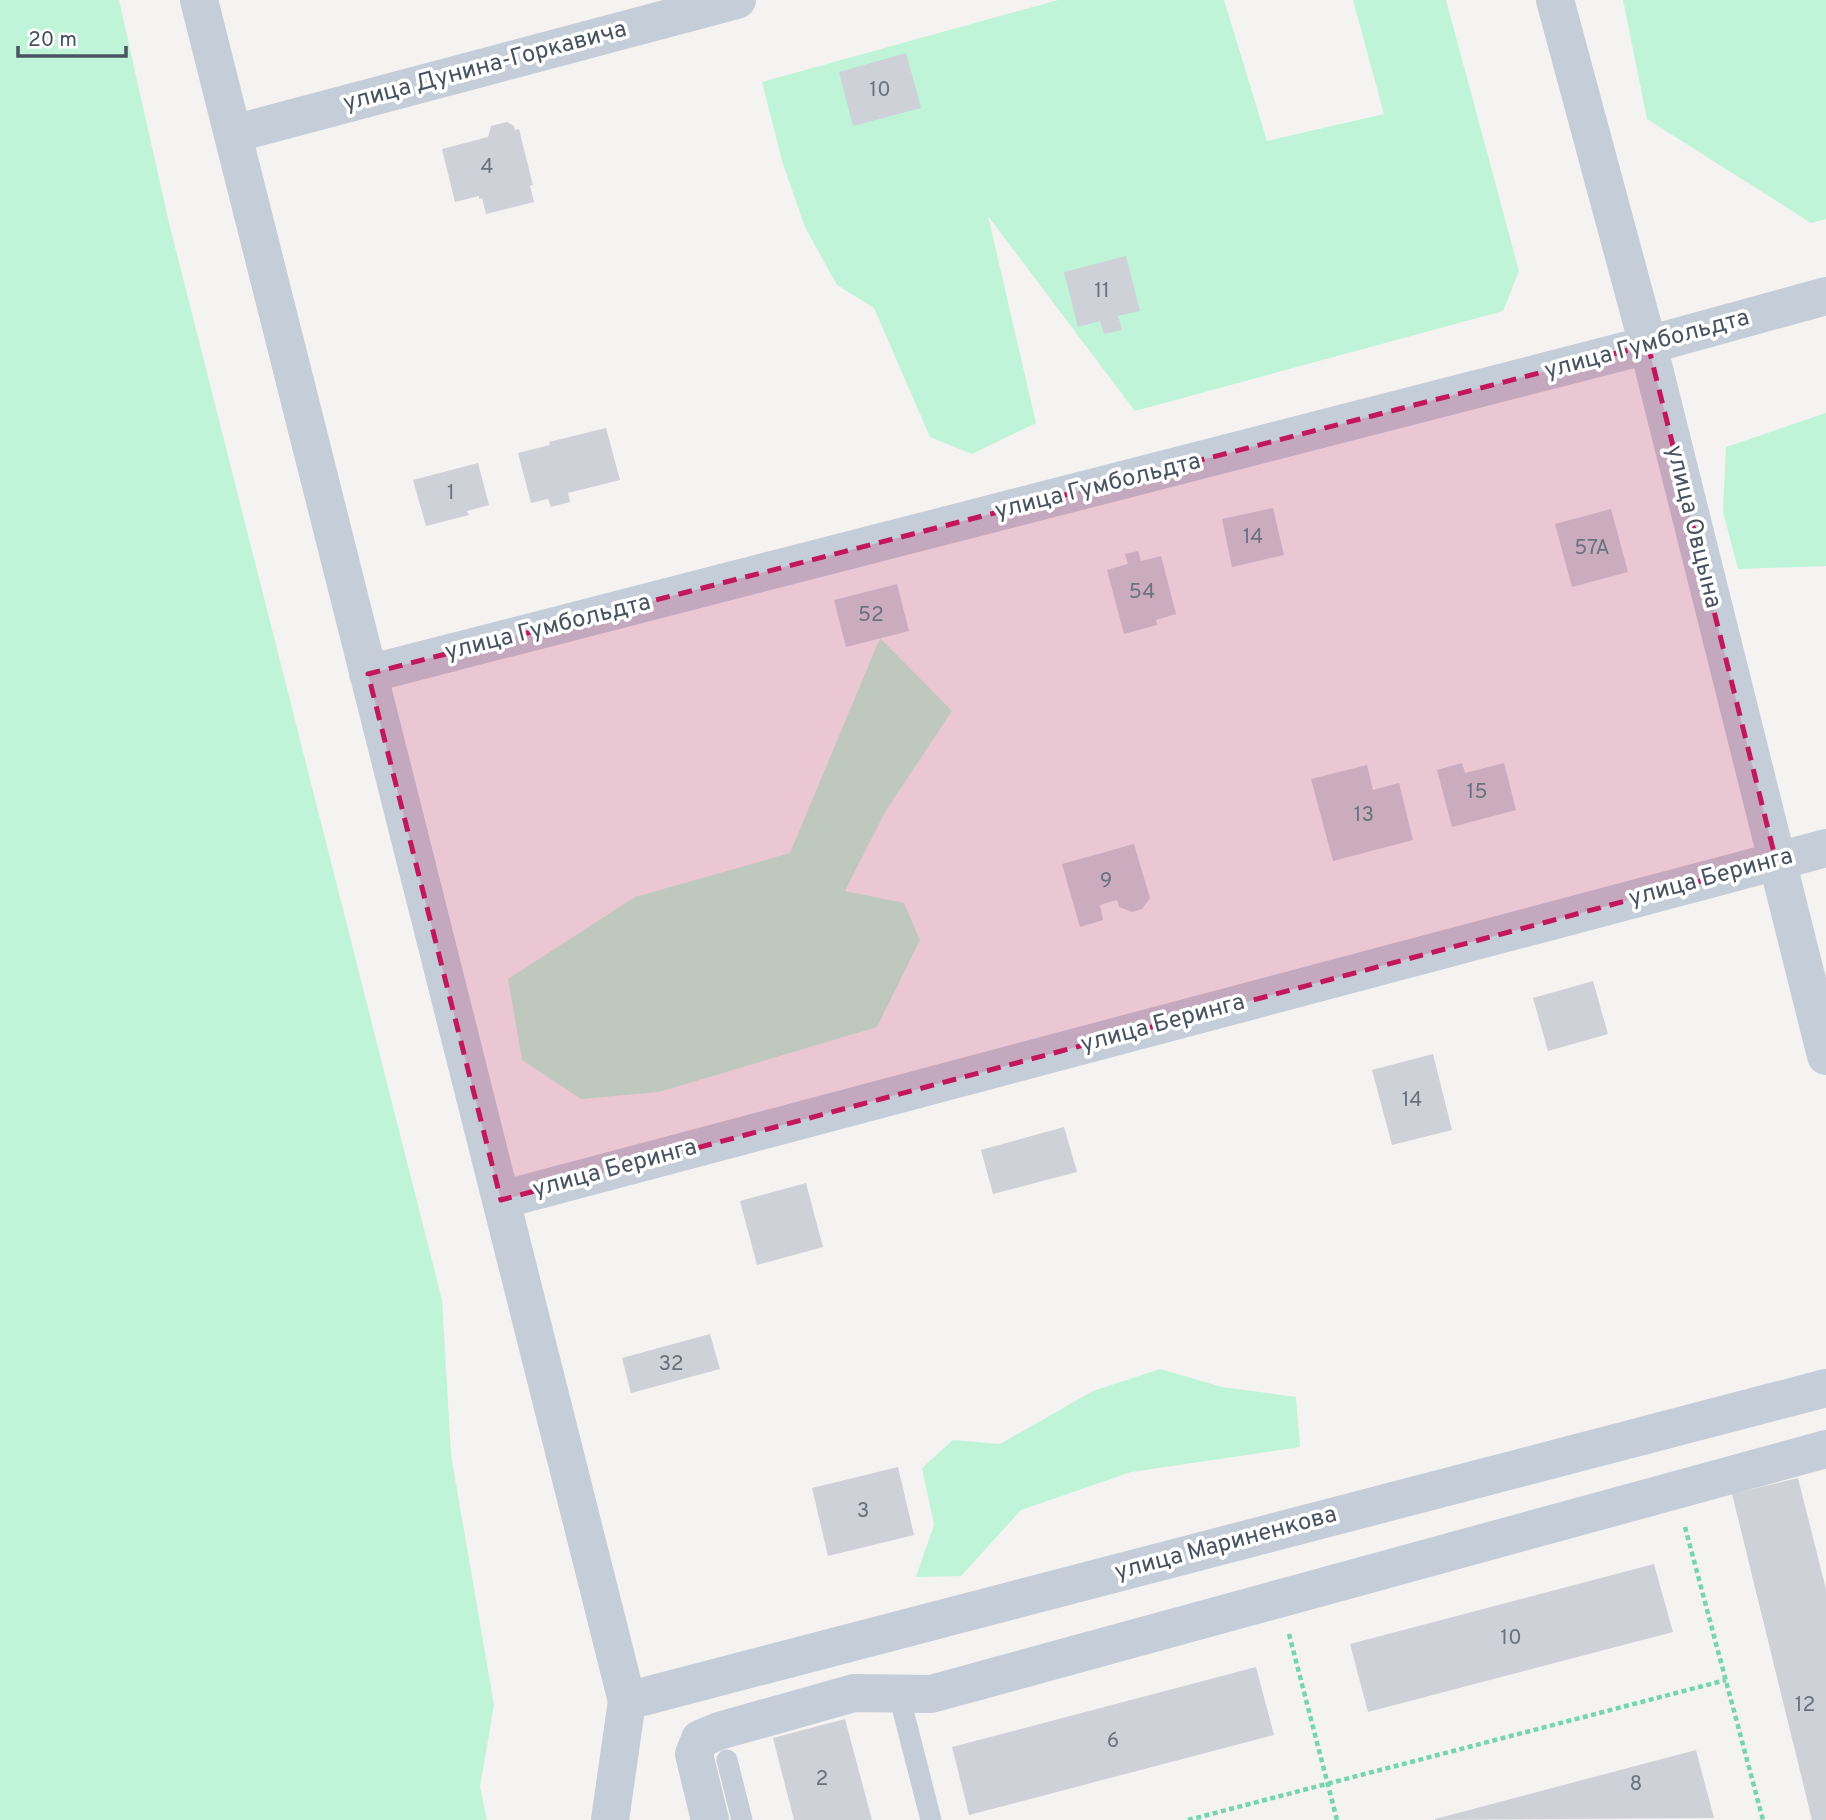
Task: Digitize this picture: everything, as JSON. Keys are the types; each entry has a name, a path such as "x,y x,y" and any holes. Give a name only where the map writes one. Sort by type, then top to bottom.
{"street":[{"path":"199,0 627,1700 610,1820"},
{"name":"улица Дунина-Горкавича","path":"233,134 737,0"},
{"name":"улица Овцына","path":"1555,0 1648,345 1826,1056"},
{"name":"улица Гумбольдта","path":"369,674 1648,345 1826,296"},
{"name":"улица Беринга","path":"501,1200 1826,848"},
{"name":"улица Мариненкова","path":"627,1700 1826,1388"},
{"path":"710,1820 694,1754 700,1739 719,1731 854,1693 931,1694 1826,1448"}],"lane":[{"path":"899,1695 931,1820"},
{"path":"726,1760 742,1820"}],"path":[{"path":"1675,1490 1763,1820"},
{"path":"1280,1599 1337,1820"},
{"path":"1188,1820 1726,1680"}],"highlighted area":[{"path":"1648,345 1776,861 501,1200 368,674"}],"green space":[{"path":"0,0 119,0 169,223 442,1300 451,1455 494,1705 480,1787 487,1820 0,1820"},
{"path":"1058,0 1224,0 1267,141 1384,114 1353,0 1446,0 1519,271 1503,311 1135,411 988,216 1036,423 972,454 930,437 874,308 837,285 805,227 782,161 762,82"},
{"path":"1623,0 1826,0 1826,219 1811,223 1647,119"},
{"path":"1826,413 1826,566 1738,569 1723,512 1726,447"},
{"path":"880,638 952,711 885,812 845,891 904,903 920,940 877,1027 659,1092 581,1099 522,1060 508,979 635,897 790,853"},
{"path":"1160,1369 1222,1387 1296,1397 1300,1447 1131,1472 1021,1510 961,1576 916,1577 934,1525 922,1468 953,1440 1000,1444 1093,1391"}],"building":[{"path":"906,53 921,108 853,126 839,72"},
{"path":"507,122 514,126 515,130 519,129 533,185 530,186 534,202 486,214 479,196 455,202 442,149 488,137 491,126"},
{"path":"1126,256 1140,311 1118,316 1122,330 1104,334 1100,321 1078,327 1064,272"},
{"path":"606,428 620,480 568,493 570,502 551,507 548,499 531,503 518,453 550,445 549,442"},
{"path":"478,463 489,505 467,511 469,515 426,526 413,480"},
{"path":"1273,508 1284,555 1232,567 1222,519"},
{"path":"1611,509 1628,572 1572,587 1555,524"},
{"path":"1138,551 1141,561 1161,556 1176,614 1156,620 1157,625 1124,634 1107,570 1128,564 1125,554"},
{"path":"897,584 909,631 846,647 834,600"},
{"path":"1462,763 1465,773 1504,763 1516,810 1452,827 1437,770"},
{"path":"1367,765 1373,790 1399,783 1413,840 1333,861 1311,779"},
{"path":"1134,844 1150,898 1142,909 1132,912 1119,907 1117,900 1100,905 1103,920 1080,927 1062,864"},
{"path":"1593,981 1608,1034 1548,1051 1533,998"},
{"path":"1433,1054 1452,1130 1392,1145 1372,1070"},
{"path":"1064,1127 1077,1172 993,1194 981,1150"},
{"path":"806,1183 823,1247 757,1265 740,1201"},
{"path":"710,1334 720,1369 631,1393 622,1358"},
{"path":"898,1467 914,1535 828,1556 812,1488"},
{"path":"1798,1478 1826,1589 1826,1820 1812,1820 1732,1494"},
{"path":"1654,1564 1673,1632 1368,1712 1350,1644"},
{"path":"1256,1667 1274,1735 969,1815 952,1747"},
{"path":"845,1719 872,1820 794,1820 773,1738"},
{"path":"1696,1750 1714,1818 1435,1820 1435,1819"}]}
